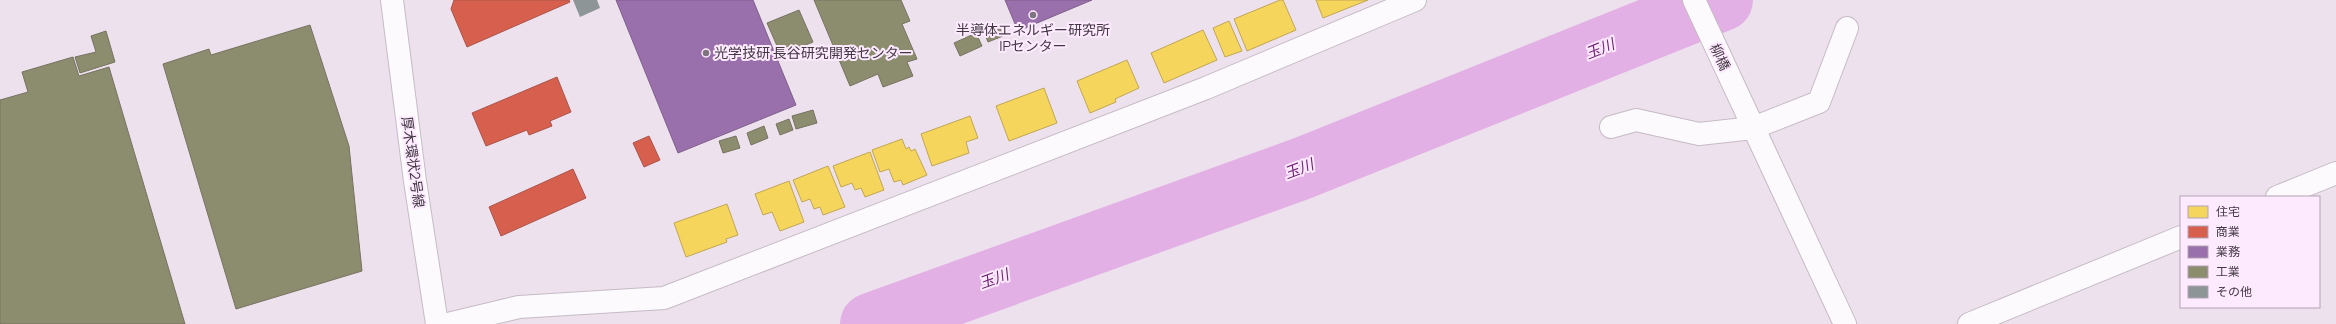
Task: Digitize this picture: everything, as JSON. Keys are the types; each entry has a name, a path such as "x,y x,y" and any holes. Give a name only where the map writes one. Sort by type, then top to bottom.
{"street":[{"name":"厚木環状2号線","path":"392,0 415,181 437,324"},
{"path":"448,324 519,307 664,298 1206,88 1415,0"},
{"name":"柳橋","path":"1694,0 1845,324"},
{"path":"1611,127 1636,120 1662,124 1699,134 1819,102 1847,28"},
{"path":"2279,196 2336,173"},
{"path":"1969,324 2180,237"}],"building: 住宅":[{"path":"1283,0 1296,30 1247,51 1234,19"},
{"path":"1316,0 1368,0 1323,18"},
{"path":"1229,21 1242,51 1225,57 1213,28"},
{"path":"1203,30 1217,60 1164,83 1151,53"},
{"path":"1127,60 1139,88 1115,99 1116,102 1090,113 1077,81"},
{"path":"1044,88 1057,123 1009,141 996,106"},
{"path":"970,116 978,138 966,142 969,153 932,166 921,134"},
{"path":"902,139 906,149 909,147 911,151 915,149 927,175 903,185 901,180 894,182 889,169 880,172 872,150"},
{"path":"870,152 884,190 865,197 861,188 855,190 852,183 841,187 833,166"},
{"path":"828,166 845,207 823,215 820,207 814,209 810,199 802,202 793,180"},
{"path":"789,181 804,222 780,231 772,212 763,215 755,194"},
{"path":"727,204 738,235 726,239 727,242 686,257 674,223"}],"building: 商業":[{"path":"454,0 569,0 570,2 467,47 451,9"},
{"path":"557,77 571,112 550,121 552,126 529,135 527,130 486,146 472,113"},
{"path":"649,136 660,160 644,167 633,143"},
{"path":"573,169 586,198 501,236 489,207"}],"building: 業務":[{"name":"光学技研 長谷研究開発センター","path":"616,0 753,0 796,105 678,153"},
{"name":"半導体エネルギー研究所 IPセンター","path":"1005,0 1092,0 1018,31"}],"building: 工業":[{"path":"814,0 901,0 910,21 902,24 917,59 907,62 913,76 883,87 878,74 850,86"},
{"path":"799,10 813,42 781,55 767,23"},
{"path":"310,25 349,146 362,271 236,309 163,64 209,49 211,55"},
{"path":"999,26 1003,36 988,42 984,32"},
{"path":"106,31 115,62 80,73 75,57 96,52 91,36"},
{"path":"976,33 982,46 960,56 954,43"},
{"path":"73,57 79,76 109,67 185,324 0,324 0,100 28,92 22,72"},
{"path":"813,110 817,123 796,129 792,116"},
{"path":"789,119 793,130 780,135 776,124"},
{"path":"764,126 768,138 751,145 747,133"},
{"path":"736,136 740,148 723,153 719,141"}],"building: その他":[{"path":"573,0 597,0 600,8 580,17"}],"waterway":[{"name":"玉川","path":"871,324 1303,168 1722,0"}],"place":[{"name":"半導体エネルギー研究所 IPセンター","path":"1033,15"},
{"name":"光学技研 長谷研究開発センター","path":"706,53"}]}
